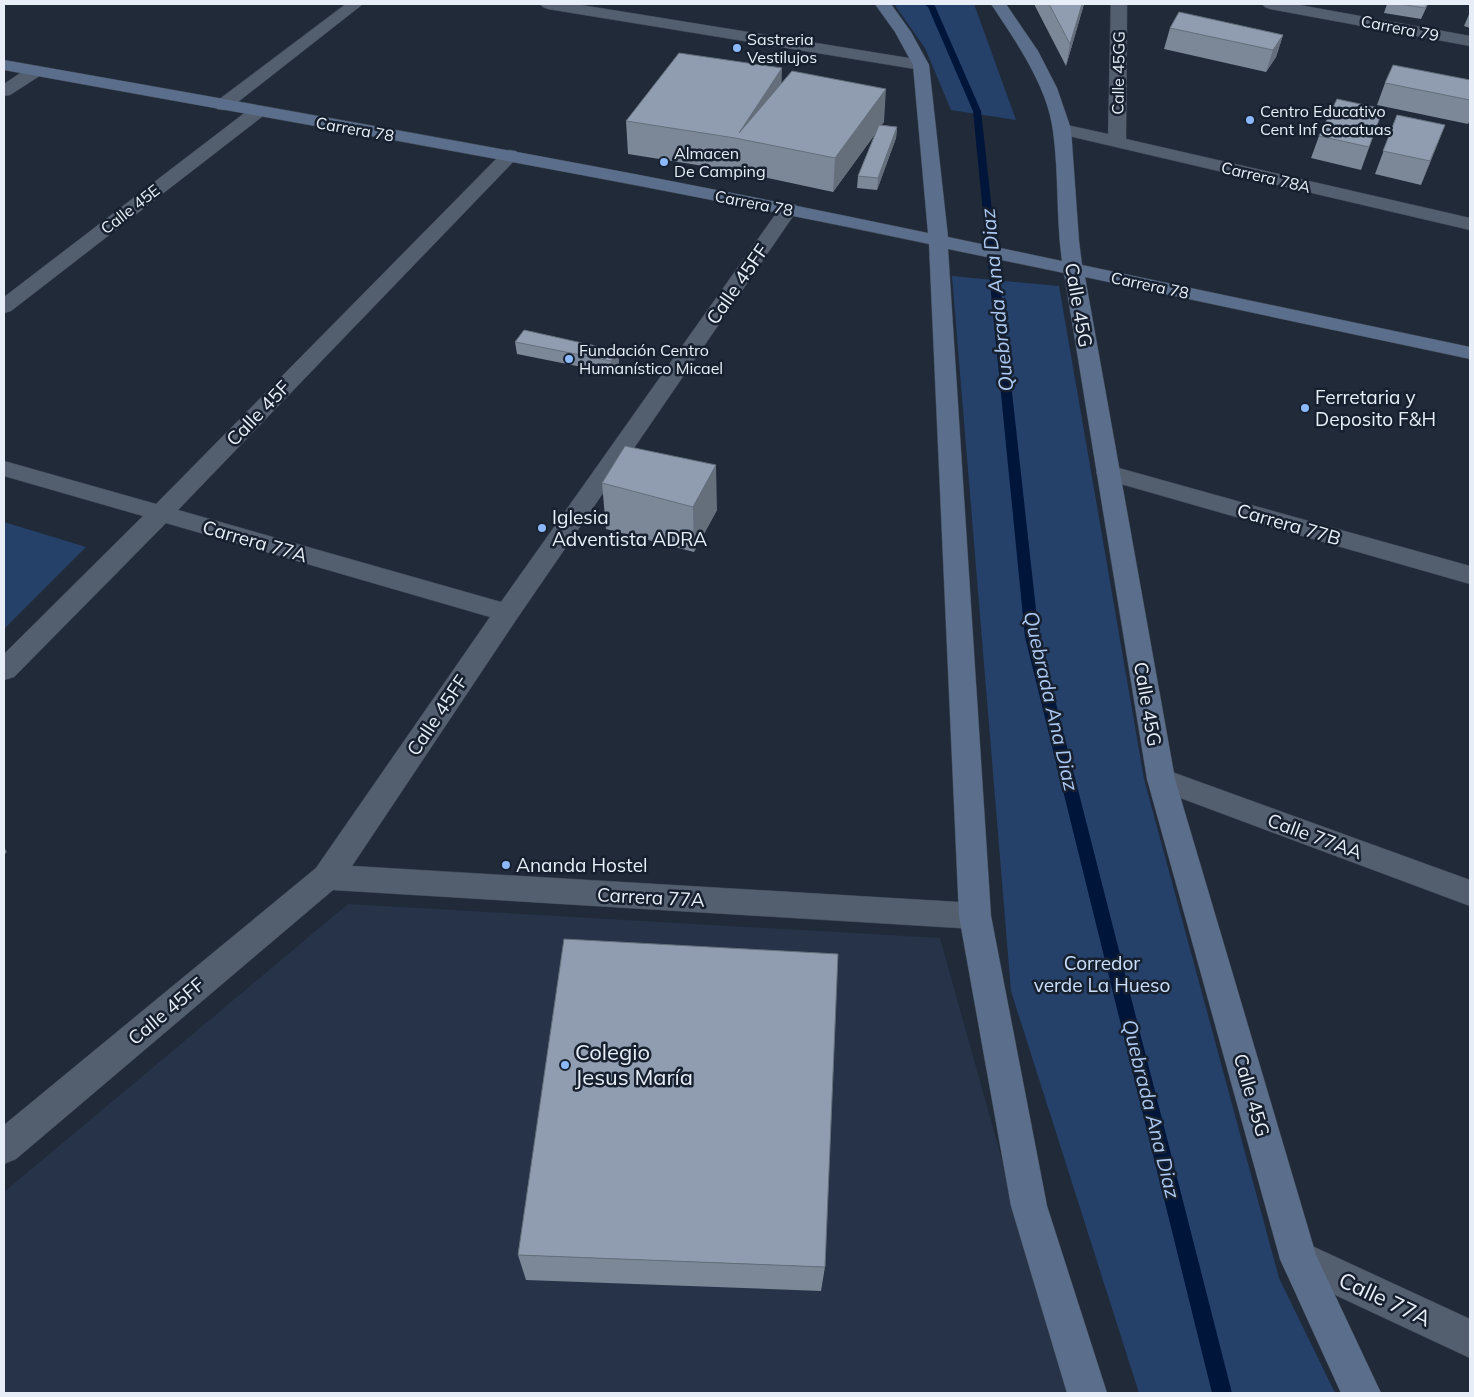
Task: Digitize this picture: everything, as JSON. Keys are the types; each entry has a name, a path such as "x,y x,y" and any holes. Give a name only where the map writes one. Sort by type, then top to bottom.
{"street":[{"path":"222,105 356,4"},
{"path":"548,4 920,65"},
{"path":"883,4 903,32 920,65 938,229 948,438 976,916 984,972 1029,1206 1087,1393"},
{"name":"Calle 45G","path":"999,4 1030,51 1049,88 1062,129 1071,255 1161,779 1299,1259 1361,1393"},
{"name":"Calle 45GG","path":"1117,143 1119,4"},
{"name":"Carrera 79","path":"1270,4 1470,41"},
{"name":"Carrera 78","path":"4,65 257,112 510,155 789,209 938,229 972,244 1039,262 1071,255 1470,353"},
{"path":"4,91 36,71"},
{"name":"Calle 45E","path":"4,307 257,112"},
{"name":"Carrera 78A","path":"1062,129 1470,224"},
{"name":"Calle 45F","path":"4,670 160,514 510,155"},
{"name":"Calle 45FF","path":"4,1146 327,877 507,613 789,209"},
{"path":"972,244 1050,251 1061,247 1071,255"},
{"name":"Carrera 77A","path":"4,468 507,613"},
{"name":"Carrera 77B","path":"1108,473 1470,575"},
{"name":"Calle 77AA","path":"1161,779 1470,893"},
{"name":"Carrera 77A","path":"327,877 976,916"},
{"name":"Calle 77A","path":"1299,1259 1470,1340"}],"shaded area":[{"name":"Colegio Jesus María","path":"348,904 940,938 1067,1393 4,1393 4,1192"}],"green space":[{"path":"894,4 974,4 1016,120 951,110 925,48"},
{"name":"Corredor verde La Hueso","path":"952,276 1059,286 1144,779 1279,1278 1335,1393 1139,1393 1011,991"},
{"path":"4,522 86,547 4,629"}],"building":[{"path":"1049,4 1082,4 1070,44"},
{"path":"1399,4 1427,4 1425,8"},
{"path":"1179,12 1283,35 1273,50 1170,28"},
{"path":"679,53 782,68 739,133 792,71 886,89 835,158 735,138 626,121"},
{"path":"1393,65 1470,80 1470,100 1385,83"},
{"path":"1337,99 1383,109 1369,147 1319,136"},
{"path":"1397,115 1445,125 1430,161 1383,151"},
{"path":"879,125 897,127 878,178 858,176"},
{"path":"524,330 618,351 611,361 515,342"},
{"path":"625,446 716,465 693,507 602,483"},
{"path":"564,939 838,954 825,1267 518,1255"}],"waterway":[{"name":"Quebrada Ana Diaz","path":"928,4 931,6 977,111 1032,637 1222,1393"}],"place":[{"name":"Sastreria Vestilujos","path":"737,48"},
{"name":"Centro Educativo Cent Inf Cacatuas","path":"1250,120"},
{"name":"Almacen De Camping","path":"664,162"},
{"name":"Fundación Centro Humanístico Micael","path":"569,359"},
{"name":"Ferretaria y Deposito F&H","path":"1305,408"},
{"name":"Iglesia Adventista ADRA","path":"542,528"},
{"name":"Ananda Hostel","path":"506,865"},
{"name":"Colegio Jesus María","path":"565,1065"}]}
